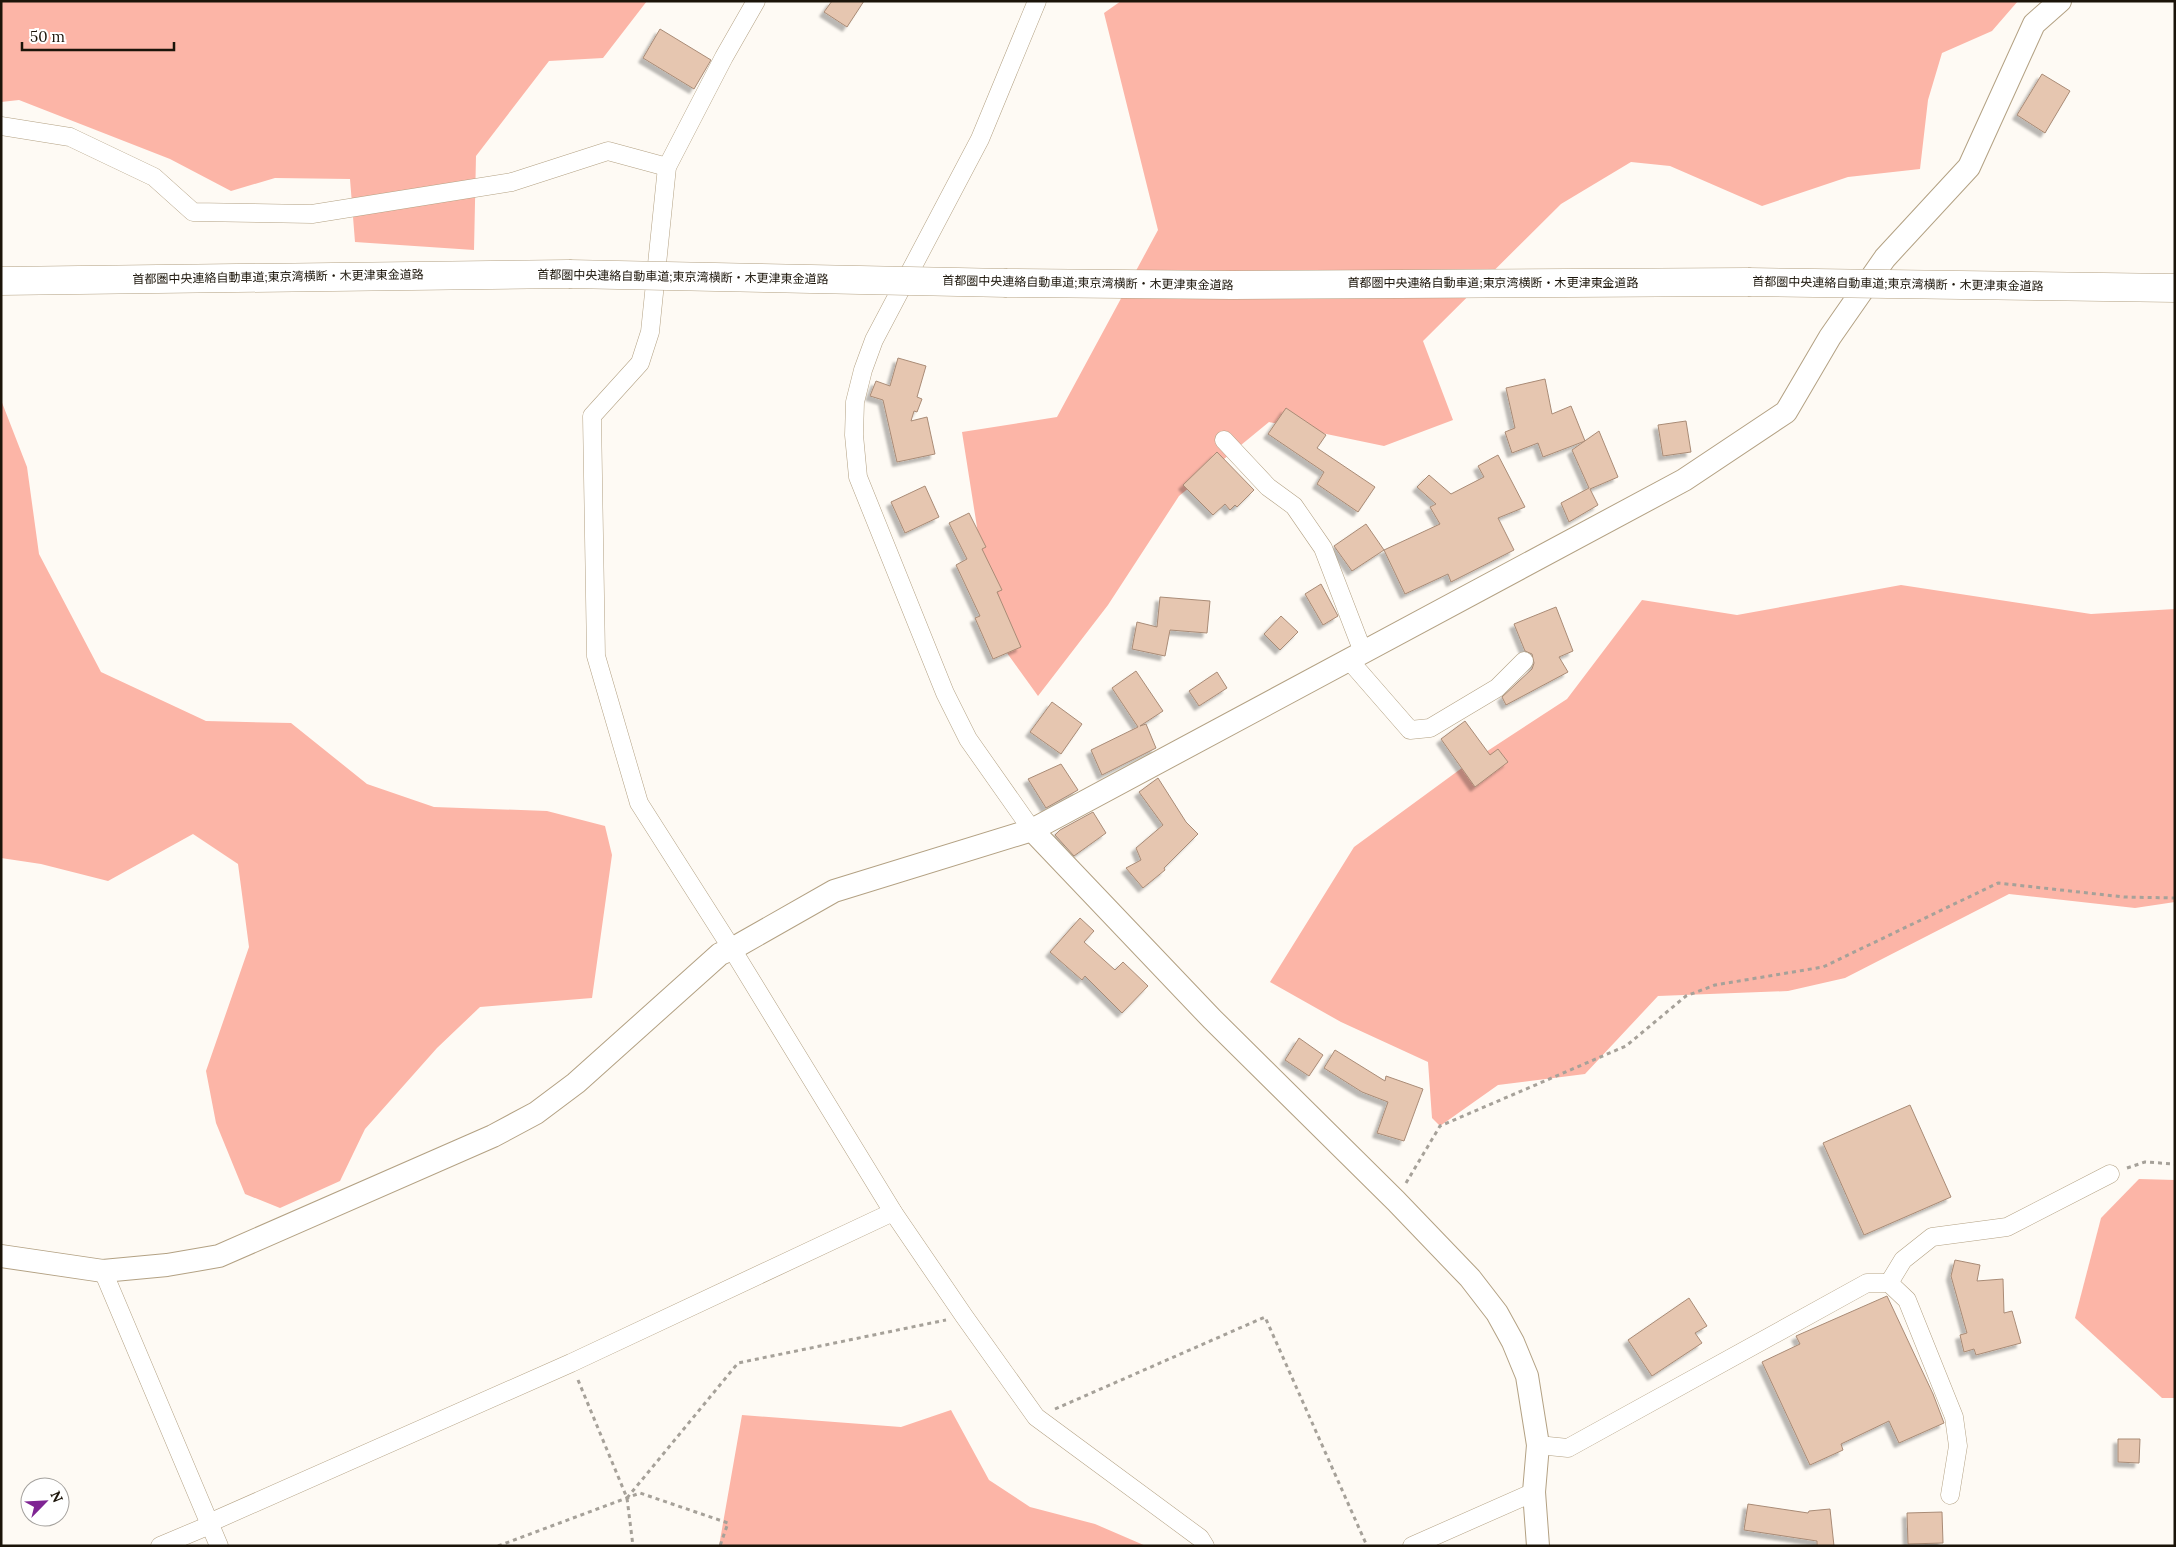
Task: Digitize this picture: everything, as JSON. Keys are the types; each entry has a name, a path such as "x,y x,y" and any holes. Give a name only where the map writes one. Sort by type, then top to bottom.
{"highway":[{"name":"首都圏中央連絡自動車道;東京湾横断・木更津東金道路","path":"1,281 569,274 1007,283 1242,285 1748,282 2175,288"}],"street":[{"path":"756,1 668,167 650,332 640,363 592,416 596,656 639,803 732,949 894,1212 964,1316 1036,1417 1200,1538 1205,1546"},
{"path":"1037,1 980,139 874,340 863,370 855,402 854,435 858,477 945,694 968,739 1032,830 1212,1019 1396,1201 1470,1278 1497,1313 1513,1342 1527,1376 1538,1445 1534,1492 1538,1546"},
{"path":"1,1256 103,1272 167,1265 218,1256 493,1136 536,1113 576,1083 720,954 732,949 834,890 1032,830 1684,480 1786,412 1830,337 1885,258 1969,167 2034,24 2060,1"},
{"path":"1,126 70,137 154,177 193,212 312,214 512,182 608,151 668,167"},
{"path":"1224,440 1268,488 1294,506 1323,548 1356,656 1410,730 1430,728 1497,688 1524,661"},
{"path":"1888,1283 1903,1260 1932,1237 2007,1227 2110,1174"},
{"path":"160,1546 572,1363 894,1212"},
{"path":"103,1272 219,1546"},
{"path":"1538,1445 1568,1448 1867,1283 1888,1283 1907,1300 1954,1417 1958,1446 1950,1495"},
{"path":"1412,1546 1534,1492"}],"path":[{"path":"1396,1201 1440,1126 1626,1046 1686,996 1715,985 1823,967 1998,883 2124,897 2175,898"},
{"path":"2110,1174 2145,1162 2175,1164"},
{"path":"627,1498 738,1363 964,1316"},
{"path":"1036,1417 1266,1317 1367,1546"},
{"path":"572,1363 627,1498 634,1546"},
{"path":"498,1546 640,1493 728,1523 720,1546"}],"shaded area":[{"path":"1,1 647,1 603,58 549,61 476,156 474,250 355,242 350,179 275,178 231,191 170,159 19,100 1,102"},
{"path":"1121,1 2018,1 1992,31 1942,53 1928,100 1920,169 1848,177 1762,206 1670,166 1631,162 1561,204 1423,341 1453,420 1384,446 1269,422 1179,496 1108,605 1038,696 994,635 962,432 1057,417 1158,230 1104,13"},
{"path":"1,400 27,467 39,554 101,672 206,721 291,723 367,784 434,807 547,811 605,826 612,855 592,998 480,1007 437,1048 365,1129 340,1181 280,1208 245,1194 216,1123 206,1071 249,947 238,864 193,834 108,881 41,864 1,858"},
{"path":"1901,585 2091,614 2175,609 2175,902 2135,908 2009,894 1845,978 1788,991 1658,996 1585,1074 1498,1085 1440,1126 1432,1118 1428,1062 1341,1022 1270,982 1354,847 1466,765 1567,699 1642,600 1737,615"},
{"path":"2139,1179 2175,1180 2175,1398 2162,1398 2075,1318 2101,1218"},
{"path":"951,1410 989,1480 1030,1507 1095,1524 1146,1546 719,1546 742,1415 901,1427"}],"building":[{"path":"832,1 864,1 847,27 824,12"},
{"path":"660,29 711,60 694,89 643,58"},
{"path":"2042,74 2070,91 2045,133 2017,115"},
{"path":"898,358 926,366 917,397 922,399 917,412 914,411 911,421 927,417 935,454 897,462 883,400 870,396 876,381 890,386"},
{"path":"1545,379 1552,414 1571,406 1585,441 1543,457 1538,443 1512,453 1505,432 1515,428 1506,388"},
{"path":"1286,408 1326,435 1317,448 1375,487 1358,512 1317,484 1324,472 1268,434"},
{"path":"1686,421 1691,452 1663,456 1658,425"},
{"path":"1599,431 1618,477 1590,489 1598,505 1569,522 1561,503 1589,488 1572,450"},
{"path":"1217,452 1254,490 1237,507 1235,505 1230,510 1225,504 1213,515 1183,485"},
{"path":"1498,455 1525,507 1498,518 1514,550 1451,582 1448,574 1405,594 1384,550 1440,524 1430,507 1436,504 1417,487 1429,475 1451,494 1484,477 1478,466"},
{"path":"925,486 939,517 905,533 891,502"},
{"path":"969,513 986,547 982,549 1002,590 997,592 1021,647 993,659 975,618 980,616 956,565 967,559 949,523"},
{"path":"1366,524 1384,550 1352,571 1334,546"},
{"path":"1321,584 1338,616 1323,625 1305,594"},
{"path":"1160,597 1210,601 1207,633 1170,630 1165,656 1132,649 1137,622 1157,627"},
{"path":"1556,607 1573,651 1559,657 1568,672 1506,705 1502,697 1532,669 1534,663 1532,654 1525,651 1514,624"},
{"path":"1281,616 1298,632 1280,650 1264,634"},
{"path":"1136,671 1163,711 1140,726 1146,724 1156,748 1102,775 1091,750 1138,727 1112,688"},
{"path":"1217,672 1227,688 1199,706 1189,691"},
{"path":"1052,702 1082,724 1061,754 1030,732"},
{"path":"1465,721 1490,755 1498,749 1508,762 1475,787 1441,739"},
{"path":"1061,764 1078,790 1046,808 1028,779"},
{"path":"1158,778 1186,822 1198,834 1164,868 1165,870 1143,888 1126,868 1141,860 1136,848 1163,825 1139,792"},
{"path":"1093,812 1106,833 1074,856 1055,835 1060,830"},
{"path":"1080,918 1094,931 1084,942 1115,970 1123,962 1148,986 1122,1013 1085,976 1082,980 1050,952"},
{"path":"1299,1038 1323,1055 1309,1076 1285,1060"},
{"path":"1335,1050 1385,1081 1386,1076 1423,1089 1404,1141 1377,1133 1388,1102 1362,1092 1324,1068"},
{"path":"1910,1105 1951,1197 1864,1235 1823,1143"},
{"path":"1955,1260 1980,1265 1977,1281 2003,1279 2004,1313 2012,1311 2021,1343 1976,1355 1974,1349 1964,1352 1960,1335 1967,1333 1951,1276"},
{"path":"1887,1296 1933,1394 1944,1423 1899,1443 1889,1421 1841,1444 1843,1450 1810,1465 1762,1362 1800,1344 1796,1336"},
{"path":"1689,1298 1707,1326 1695,1333 1702,1343 1652,1376 1628,1340"},
{"path":"2118,1439 2140,1439 2139,1463 2118,1462"},
{"path":"1748,1504 1808,1513 1809,1511 1830,1509 1834,1546 1817,1546 1817,1541 1744,1530"},
{"path":"1942,1512 1943,1543 1908,1544 1907,1513"}]}
